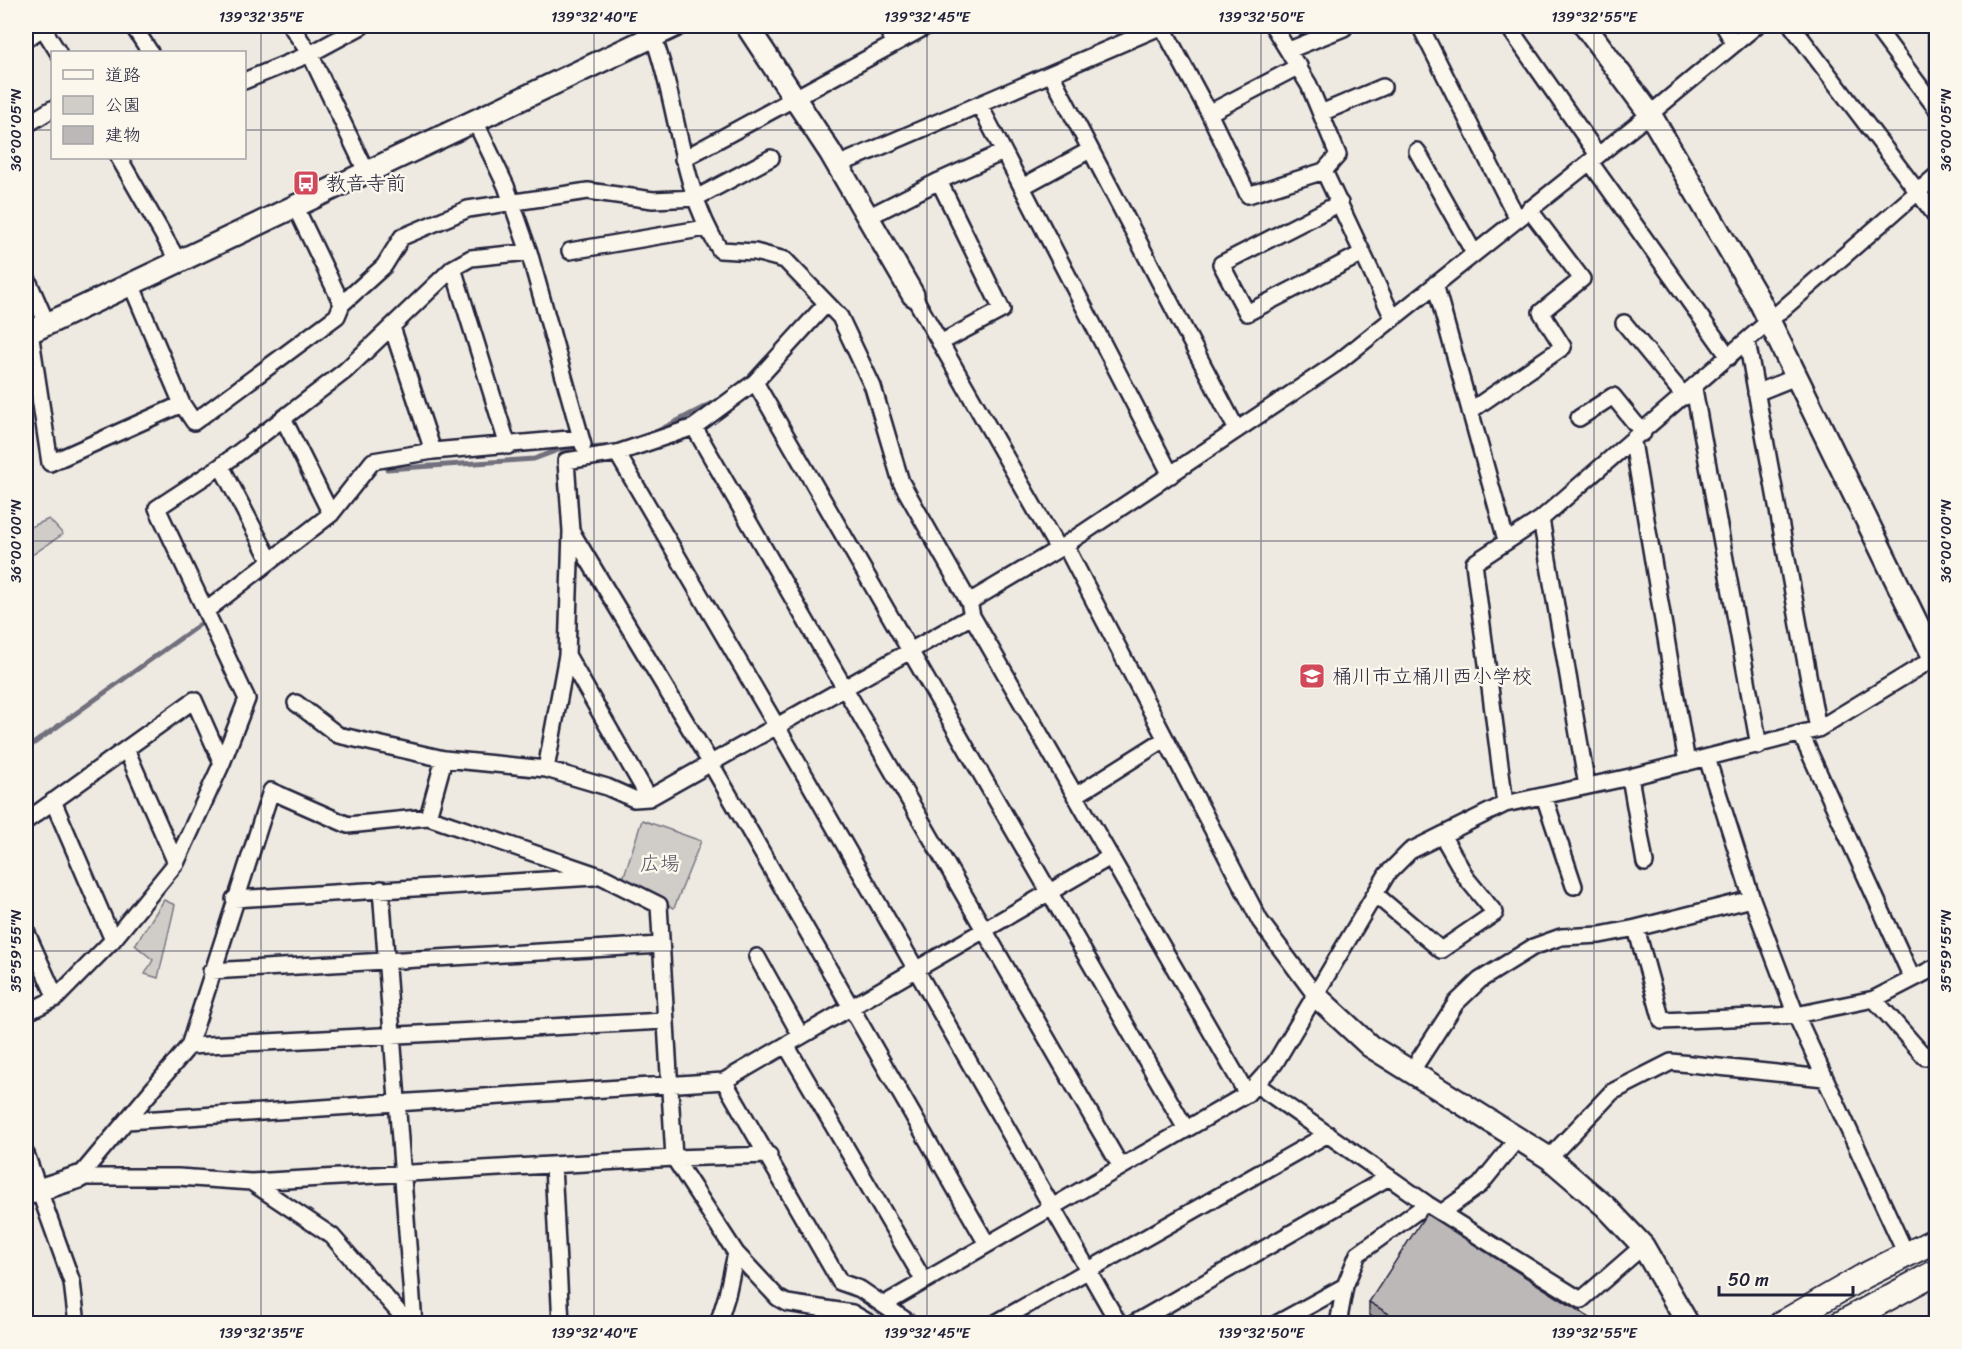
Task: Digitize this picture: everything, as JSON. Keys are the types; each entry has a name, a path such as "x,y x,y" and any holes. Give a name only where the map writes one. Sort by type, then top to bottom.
{"main road":[{"path":"1781,1323 1906,1254 1936,1240"},
{"path":"1840,1323 1936,1272"}],"street":[{"path":"133,26 149,51"},
{"path":"291,26 310,54 366,171"},
{"path":"246,80 310,54 362,26"},
{"path":"34,330 675,26"},
{"path":"747,26 838,165 1061,547 1260,921 1316,996 1370,1046 1549,1158 1606,1207 1642,1246 1688,1323"},
{"path":"885,26 895,43"},
{"path":"682,159 927,26"},
{"path":"838,165 1162,26 1209,113 1248,195 1324,171 1338,155 1299,66 1273,26"},
{"path":"1420,26 1523,213 1582,279 1542,312 1563,347 1470,411"},
{"path":"1508,26 1594,158 1730,357"},
{"path":"884,1305 1252,1089 1275,1063 1387,874 1410,851 1505,804 1630,777 1818,729 1936,659 1769,322 1650,114 1585,26"},
{"path":"1724,26 1734,43"},
{"path":"296,703 338,735 444,759 546,769 607,787 634,799 649,798 910,650 1337,363 1650,114 1756,26"},
{"path":"1792,26 1936,216"},
{"path":"1875,26 1936,108"},
{"path":"26,39 43,28 57,51"},
{"path":"1289,50 1344,28"},
{"path":"652,36 664,68 682,159 706,228 720,250 754,252 785,260 840,317 873,387 901,482 1110,857 1252,1089 1328,1134 1427,1204 1581,1300 1642,1246"},
{"path":"1209,113 1299,66"},
{"path":"1051,74 1237,430"},
{"path":"1321,113 1383,87"},
{"path":"980,106 1171,475"},
{"path":"26,125 51,110"},
{"path":"475,122 511,201 529,252 586,456"},
{"path":"1022,187 1090,150"},
{"path":"1417,151 1474,253"},
{"path":"868,217 939,180 1003,152"},
{"path":"131,284 182,404 194,422 337,316 342,304 384,267 402,237 468,209 511,201 588,191 653,200 696,198 771,158"},
{"path":"120,159 178,261"},
{"path":"1324,171 1393,318"},
{"path":"1505,804 1474,563 1506,540 1542,519 1690,393 1746,341 1936,176"},
{"path":"939,180 1002,310 940,343"},
{"path":"1340,203 1221,264 1247,313 1363,254"},
{"path":"295,206 342,304"},
{"path":"570,251 706,228"},
{"path":"26,1013 56,998 113,940 176,863 222,763 247,699 157,508 221,466 345,371 453,268 471,258 529,252"},
{"path":"453,268 508,446"},
{"path":"26,276 50,463 182,404"},
{"path":"1435,284 1506,540"},
{"path":"546,769 567,655 571,531 566,461 616,453 694,427 754,382 826,304"},
{"path":"1624,323 1690,393 1758,746"},
{"path":"392,327 433,451"},
{"path":"1746,341 1818,729"},
{"path":"1756,393 1796,377"},
{"path":"754,382 1186,1129"},
{"path":"1579,418 1612,396 1638,438 1687,763"},
{"path":"284,420 331,514"},
{"path":"694,427 1121,1167"},
{"path":"207,610 331,514 373,461 433,451 580,438"},
{"path":"616,453 776,725 1119,1323"},
{"path":"221,466 270,560"},
{"path":"1542,519 1587,786"},
{"path":"571,531 710,762 987,1244"},
{"path":"567,655 649,798"},
{"path":"26,821 194,700 222,763"},
{"path":"1800,734 1912,978"},
{"path":"1075,796 1165,739"},
{"path":"126,749 176,863"},
{"path":"1707,758 1752,899 1796,1015 1906,1254"},
{"path":"428,817 444,759"},
{"path":"1630,777 1645,863"},
{"path":"79,1177 189,1046 234,899 271,791 348,825 428,817 603,877 659,905 664,1021 674,1158 736,1253 778,1298 788,1303 852,1313 871,1323"},
{"path":"1544,796 1574,886"},
{"path":"53,801 113,940"},
{"path":"1376,895 1441,950 1495,913 1467,879 1442,835"},
{"path":"127,1121 724,1081 1110,857"},
{"path":"234,899 603,877"},
{"path":"381,889 414,1323"},
{"path":"1411,1072 1456,1003 1480,980 1533,947 1561,937 1600,935 1636,928 1752,899"},
{"path":"1636,928 1662,1021 1796,1015 1874,999 1936,967"},
{"path":"26,931 56,998"},
{"path":"211,971 660,945"},
{"path":"757,957 801,1036"},
{"path":"1874,999 1925,1057 1936,1051"},
{"path":"189,1046 664,1021"},
{"path":"786,1045 924,1281"},
{"path":"1549,1158 1612,1092 1671,1062 1824,1078"},
{"path":"724,1081 769,1155 840,1282 860,1289 912,1323"},
{"path":"994,1323 1328,1134"},
{"path":"1441,1213 1480,1185 1518,1138"},
{"path":"32,1191 79,1177 178,1177 251,1182 674,1158 769,1155"},
{"path":"27,1161 32,1191 72,1282 77,1323"},
{"path":"553,1165 561,1323"},
{"path":"1132,1323 1389,1177"},
{"path":"251,1182 332,1236 409,1323"},
{"path":"1338,1323 1345,1286 1358,1254 1427,1204"},
{"path":"718,1323 728,1296 736,1253"},
{"path":"1276,1323 1345,1286"}],"green space":[{"path":"49,519 63,534 26,559 26,529"},
{"name":"広場","path":"642,820 701,841 674,908 621,885"},
{"path":"164,900 175,905 158,978 145,974 153,960 135,945"}],"building":[{"path":"1426,1214 1598,1323 1404,1323 1369,1302"}],"waterway":[{"path":"652,434 714,402"},
{"path":"387,469 534,459 558,450 615,446"},
{"path":"26,749 199,625"}],"place":[{"name":"教音寺前","path":"306,183"},
{"name":"桶川市立桶川西小学校","path":"1312,676"}]}
